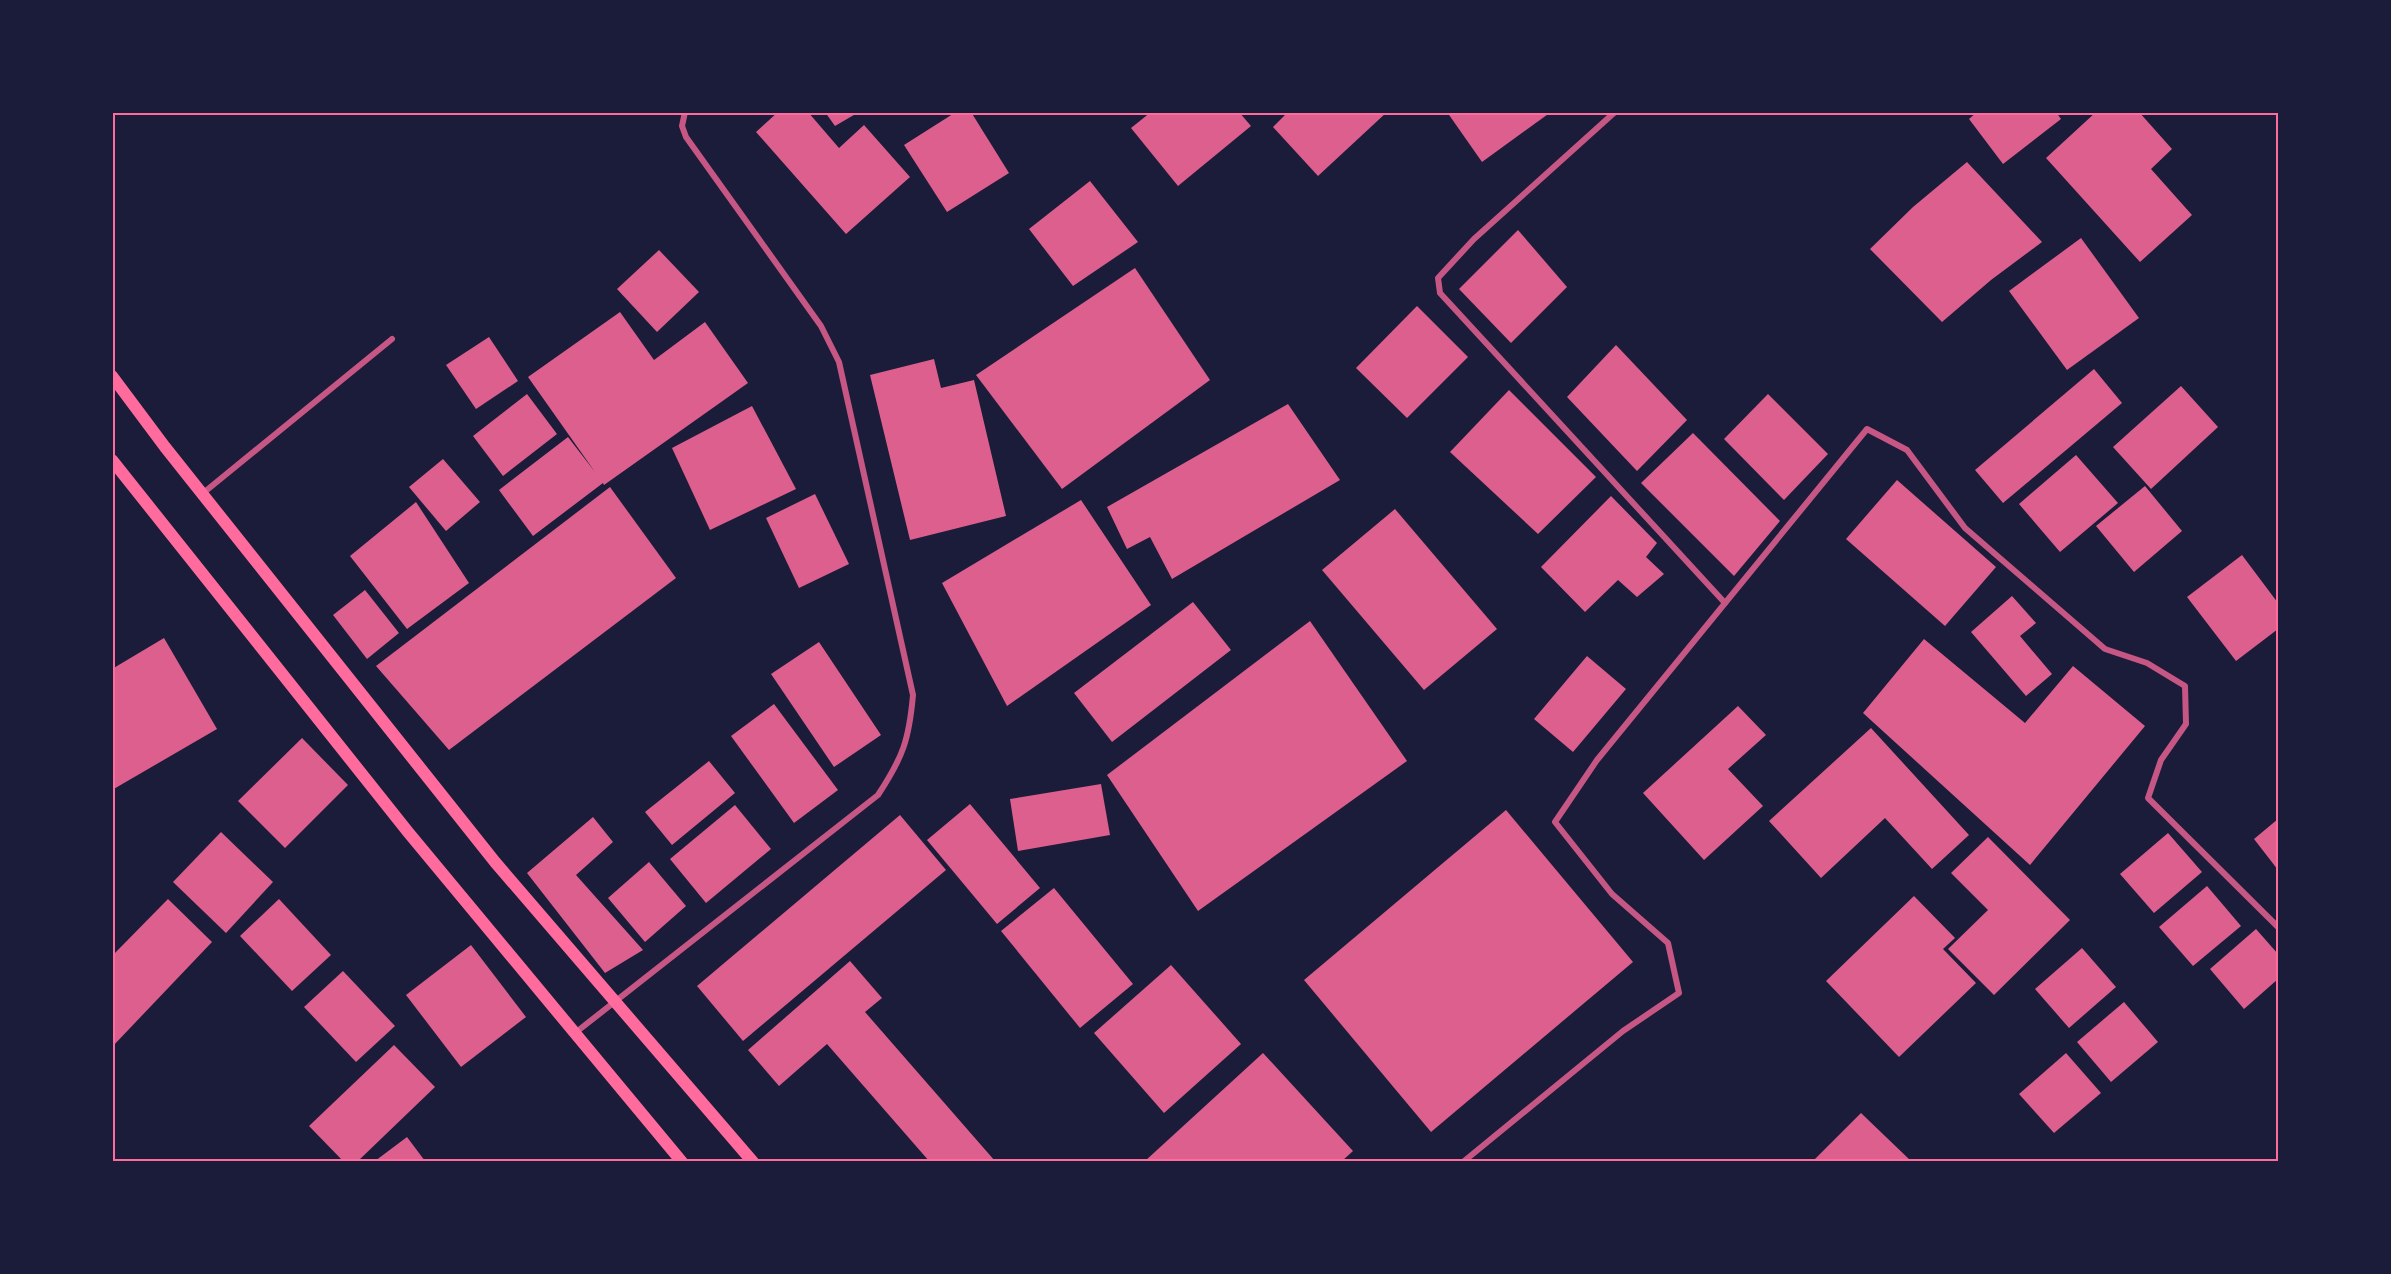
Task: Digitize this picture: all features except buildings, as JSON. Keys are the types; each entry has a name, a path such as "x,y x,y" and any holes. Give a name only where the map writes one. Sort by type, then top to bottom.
{"main road":[{"path":"112,376 202,494 495,862 753,1161"},
{"path":"112,460 408,832 682,1161"}],"street":[{"path":"575,1033 878,795 897,766 910,732 913,695 839,363 821,326 686,137 682,126 685,112"},
{"path":"1615,112 1474,239 1438,278 1440,293 1725,603"},
{"path":"202,494 392,339"},
{"path":"1463,1161 1623,1031 1679,993 1668,943 1612,894 1555,822 1597,760 1868,429 1907,450 1965,528 2106,649 2147,663 2185,686 2187,724 2161,760 2148,798 2278,927"}]}
